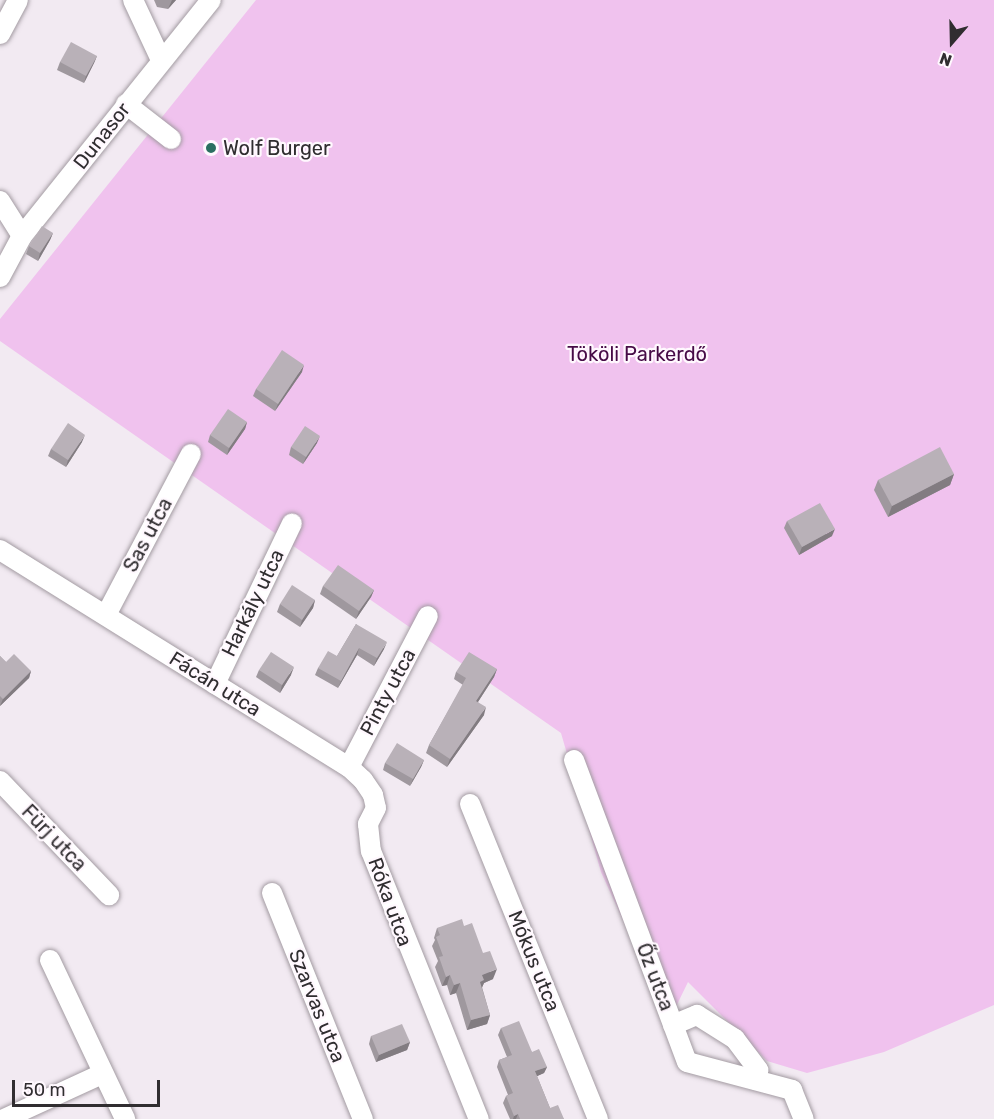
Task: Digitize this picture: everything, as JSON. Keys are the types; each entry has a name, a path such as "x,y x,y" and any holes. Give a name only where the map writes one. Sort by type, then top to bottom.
{"street":[{"path":"0,34 18,0"},
{"path":"133,0 161,60"},
{"name":"Dunasor","path":"0,277 22,236 161,60 212,0"},
{"path":"126,104 171,139"},
{"path":"0,201 22,236"},
{"name":"Sas utca","path":"106,615 191,454"},
{"name":"Harkály utca","path":"214,684 292,523"},
{"name":"Fácán utca","path":"0,550 349,767 373,795 376,808 368,824 371,851"},
{"name":"Pinty utca","path":"349,767 428,616"},
{"name":"Őz utca","path":"574,760 687,1062 792,1090 804,1119"},
{"name":"Fürj utca","path":"0,781 109,895"},
{"name":"Mókus utca","path":"470,804 598,1119"},
{"name":"Róka utca","path":"371,851 368,852 477,1119"},
{"name":"Szarvas utca","path":"272,893 363,1119"},
{"path":"50,960 125,1119"},
{"path":"673,1025 697,1015 735,1039 758,1070 754,1080"},
{"path":"4,1119 102,1074"}],"green space":[{"name":"Tököli Parkerdő","path":"256,0 994,0 994,1005 884,1052 807,1073 767,1061 688,982 669,1021 601,872 561,733 0,341 0,319"}],"building":[{"path":"71,42 97,56 86,76 60,62"},
{"path":"42,226 53,233 40,253 29,246"},
{"path":"282,350 304,365 278,404 256,389"},
{"path":"228,409 247,422 229,448 210,435"},
{"path":"68,423 85,435 68,460 51,449"},
{"path":"305,426 320,436 306,457 291,447"},
{"path":"940,447 954,474 892,506 878,480"},
{"path":"820,503 835,529 802,547 787,521"},
{"path":"338,565 374,590 359,611 323,586"},
{"path":"292,585 315,600 302,620 280,604"},
{"path":"356,624 387,642 377,658 359,648 341,681 318,668 328,651 337,656"},
{"path":"271,652 294,667 282,685 259,670"},
{"path":"469,652 497,669 476,701 486,707 450,759 429,745 466,678 456,672"},
{"path":"14,654 31,671 3,699 0,696 0,656 6,662"},
{"path":"397,743 424,760 413,779 385,763"},
{"path":"462,919 464,926 472,923 483,953 490,951 497,969 482,975 484,980 480,982 490,1015 471,1020 460,983 454,985 450,975 446,977 439,957 443,956 436,937 440,935 437,928"},
{"path":"519,1021 532,1052 539,1049 547,1067 535,1071 550,1108 558,1105 564,1119 520,1119 518,1114 514,1116 506,1096 513,1093 499,1060 512,1055 501,1028"},
{"path":"402,1024 410,1042 379,1055 371,1036"}],"place":[{"name":"Wolf Burger","path":"211,148"}]}
